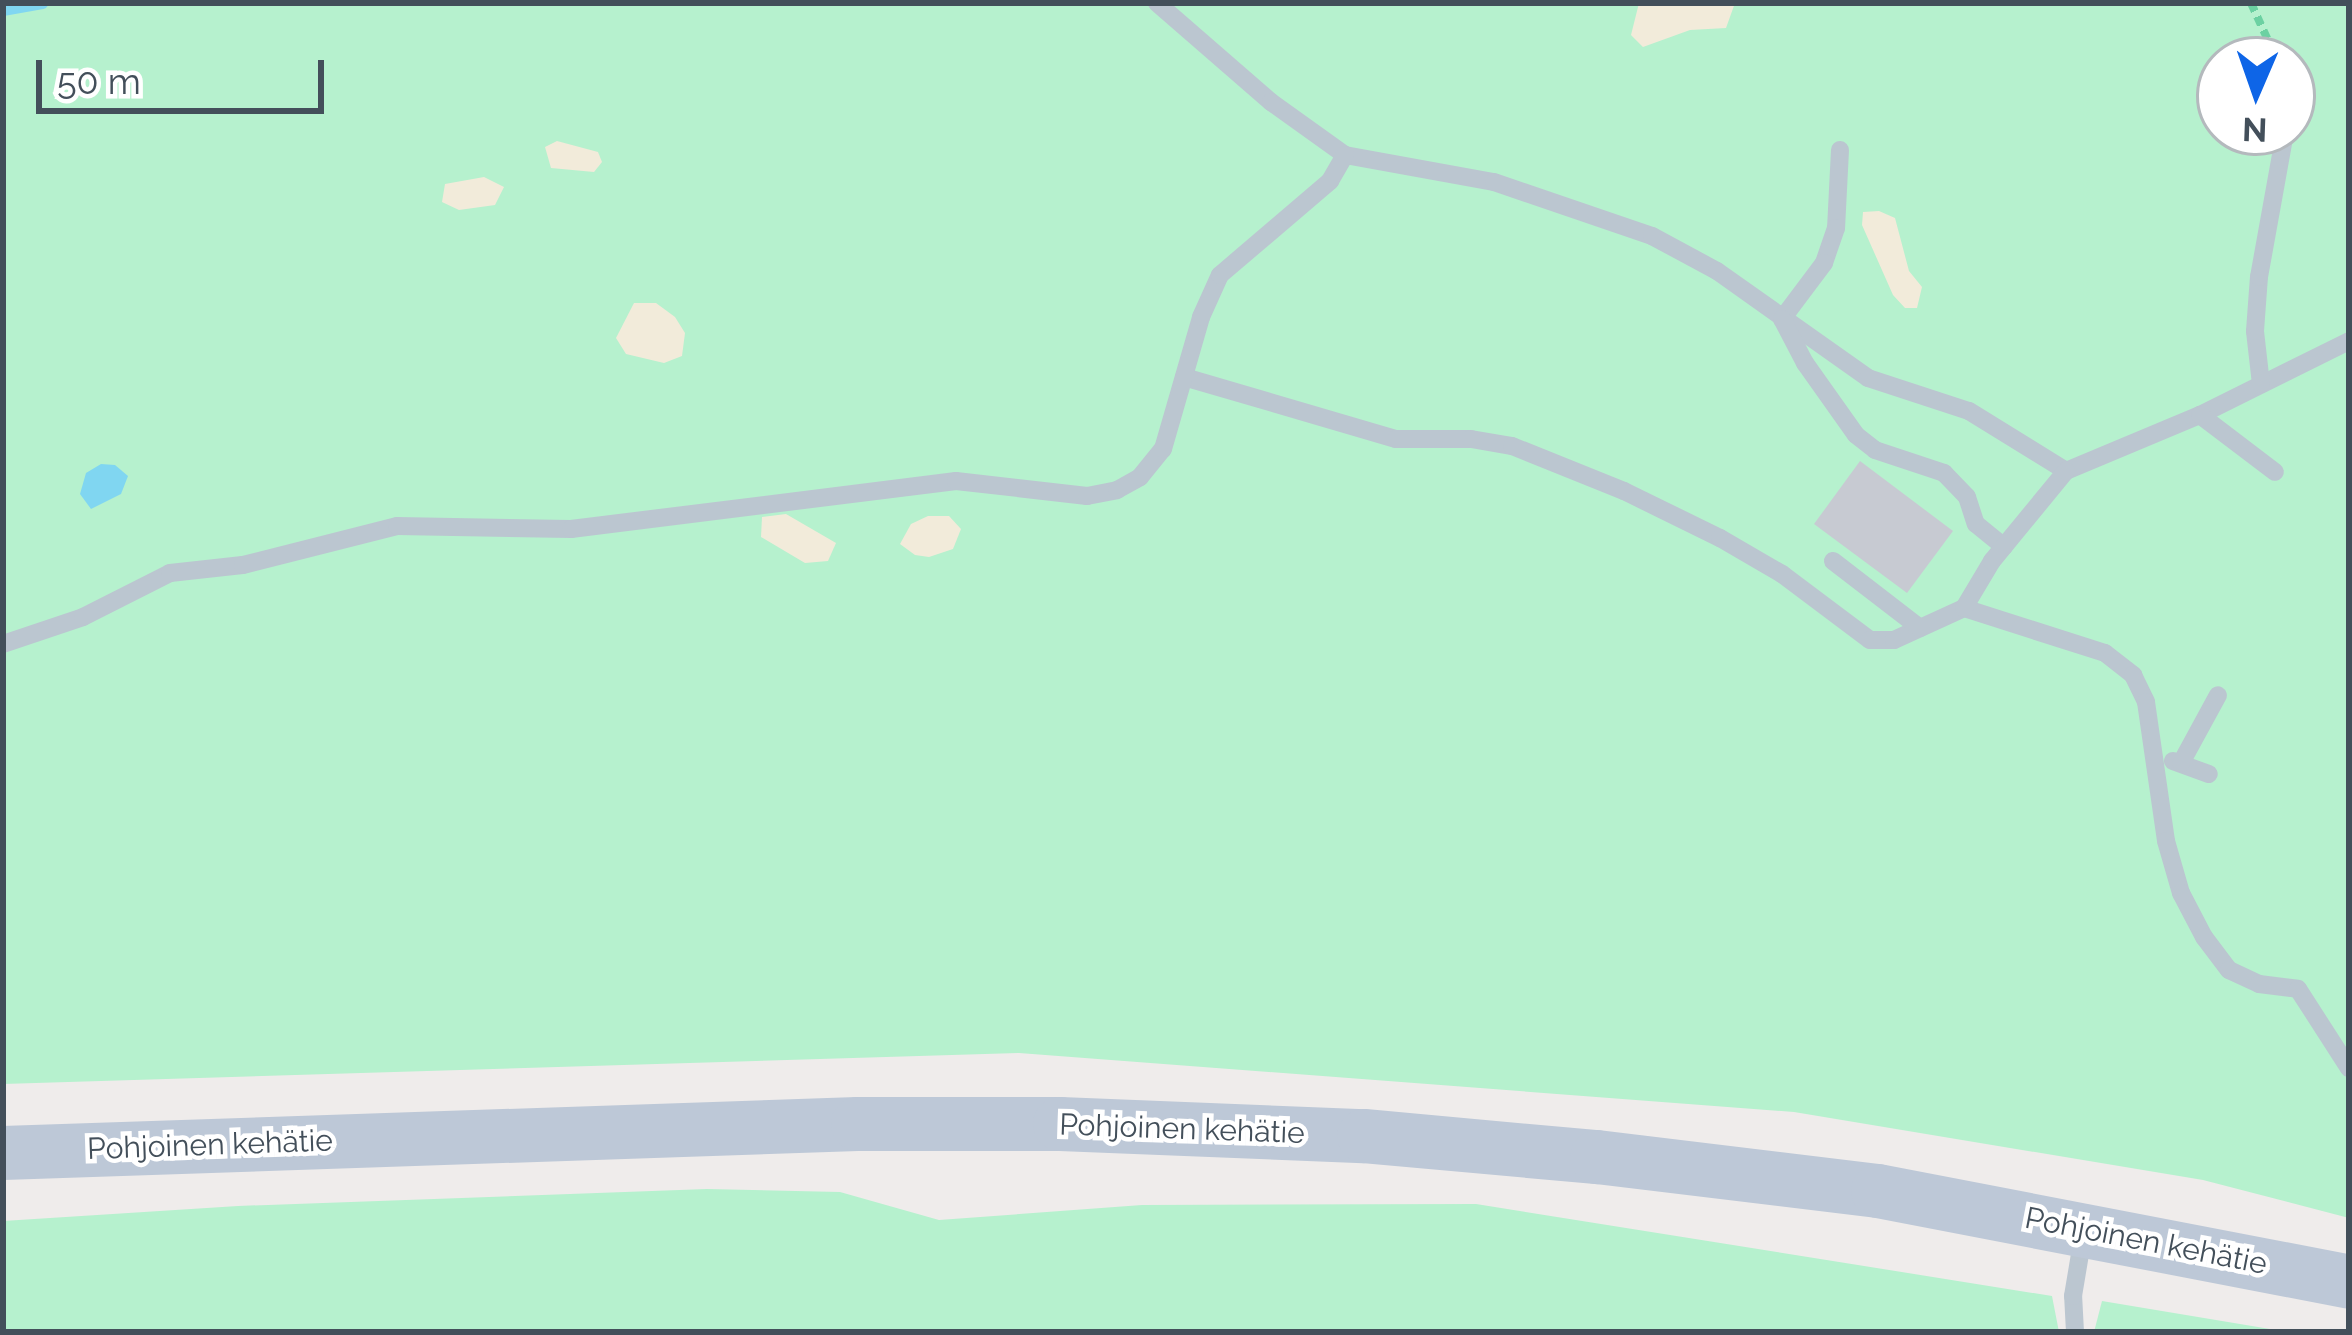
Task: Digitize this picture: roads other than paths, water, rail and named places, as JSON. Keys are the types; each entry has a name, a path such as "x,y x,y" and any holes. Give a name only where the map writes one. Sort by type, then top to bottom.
{"main road":[{"name":"Pohjoinen kehätie","path":"3,1153 569,1132 1060,1124 1364,1136 1597,1156 1878,1191 2084,1227 2349,1282"}],"lane":[{"path":"1157,3 1271,102 1345,155 1494,182 1652,236 1717,271 1868,378 1969,411 2066,471"},
{"path":"1782,319 1824,263 1836,228 1840,150"},
{"path":"3,644 82,617 170,573 243,566 398,526 571,529 956,481 1087,496 1117,490 1140,477 1163,449 1201,317 1220,275 1330,181 1345,155"},
{"path":"2261,384 2255,331 2259,277 2281,156"},
{"path":"1782,319 1856,435 1874,450 1944,473 1967,496 1976,524 2004,547"},
{"path":"1184,377 1396,440 1471,439 1512,446 1624,491 1720,538 1782,574 1870,640 1894,640 1964,608 2004,547 2066,471 2200,415 2349,340"},
{"path":"2200,415 2276,472"},
{"path":"1833,561 1920,628"},
{"path":"1964,608 2105,653 2133,675 2146,702 2158,755 2166,841 2181,893 2204,937 2229,970 2259,984 2298,989 2349,1068"},
{"path":"2181,763 2218,695"},
{"path":"2158,755 2209,774"},
{"path":"2075,1332 2073,1296 2084,1227"}],"water":[{"path":"101,464 115,465 128,476 121,494 91,509 80,494 86,473"}],"waterway":[{"path":"3,10 42,3"}]}
